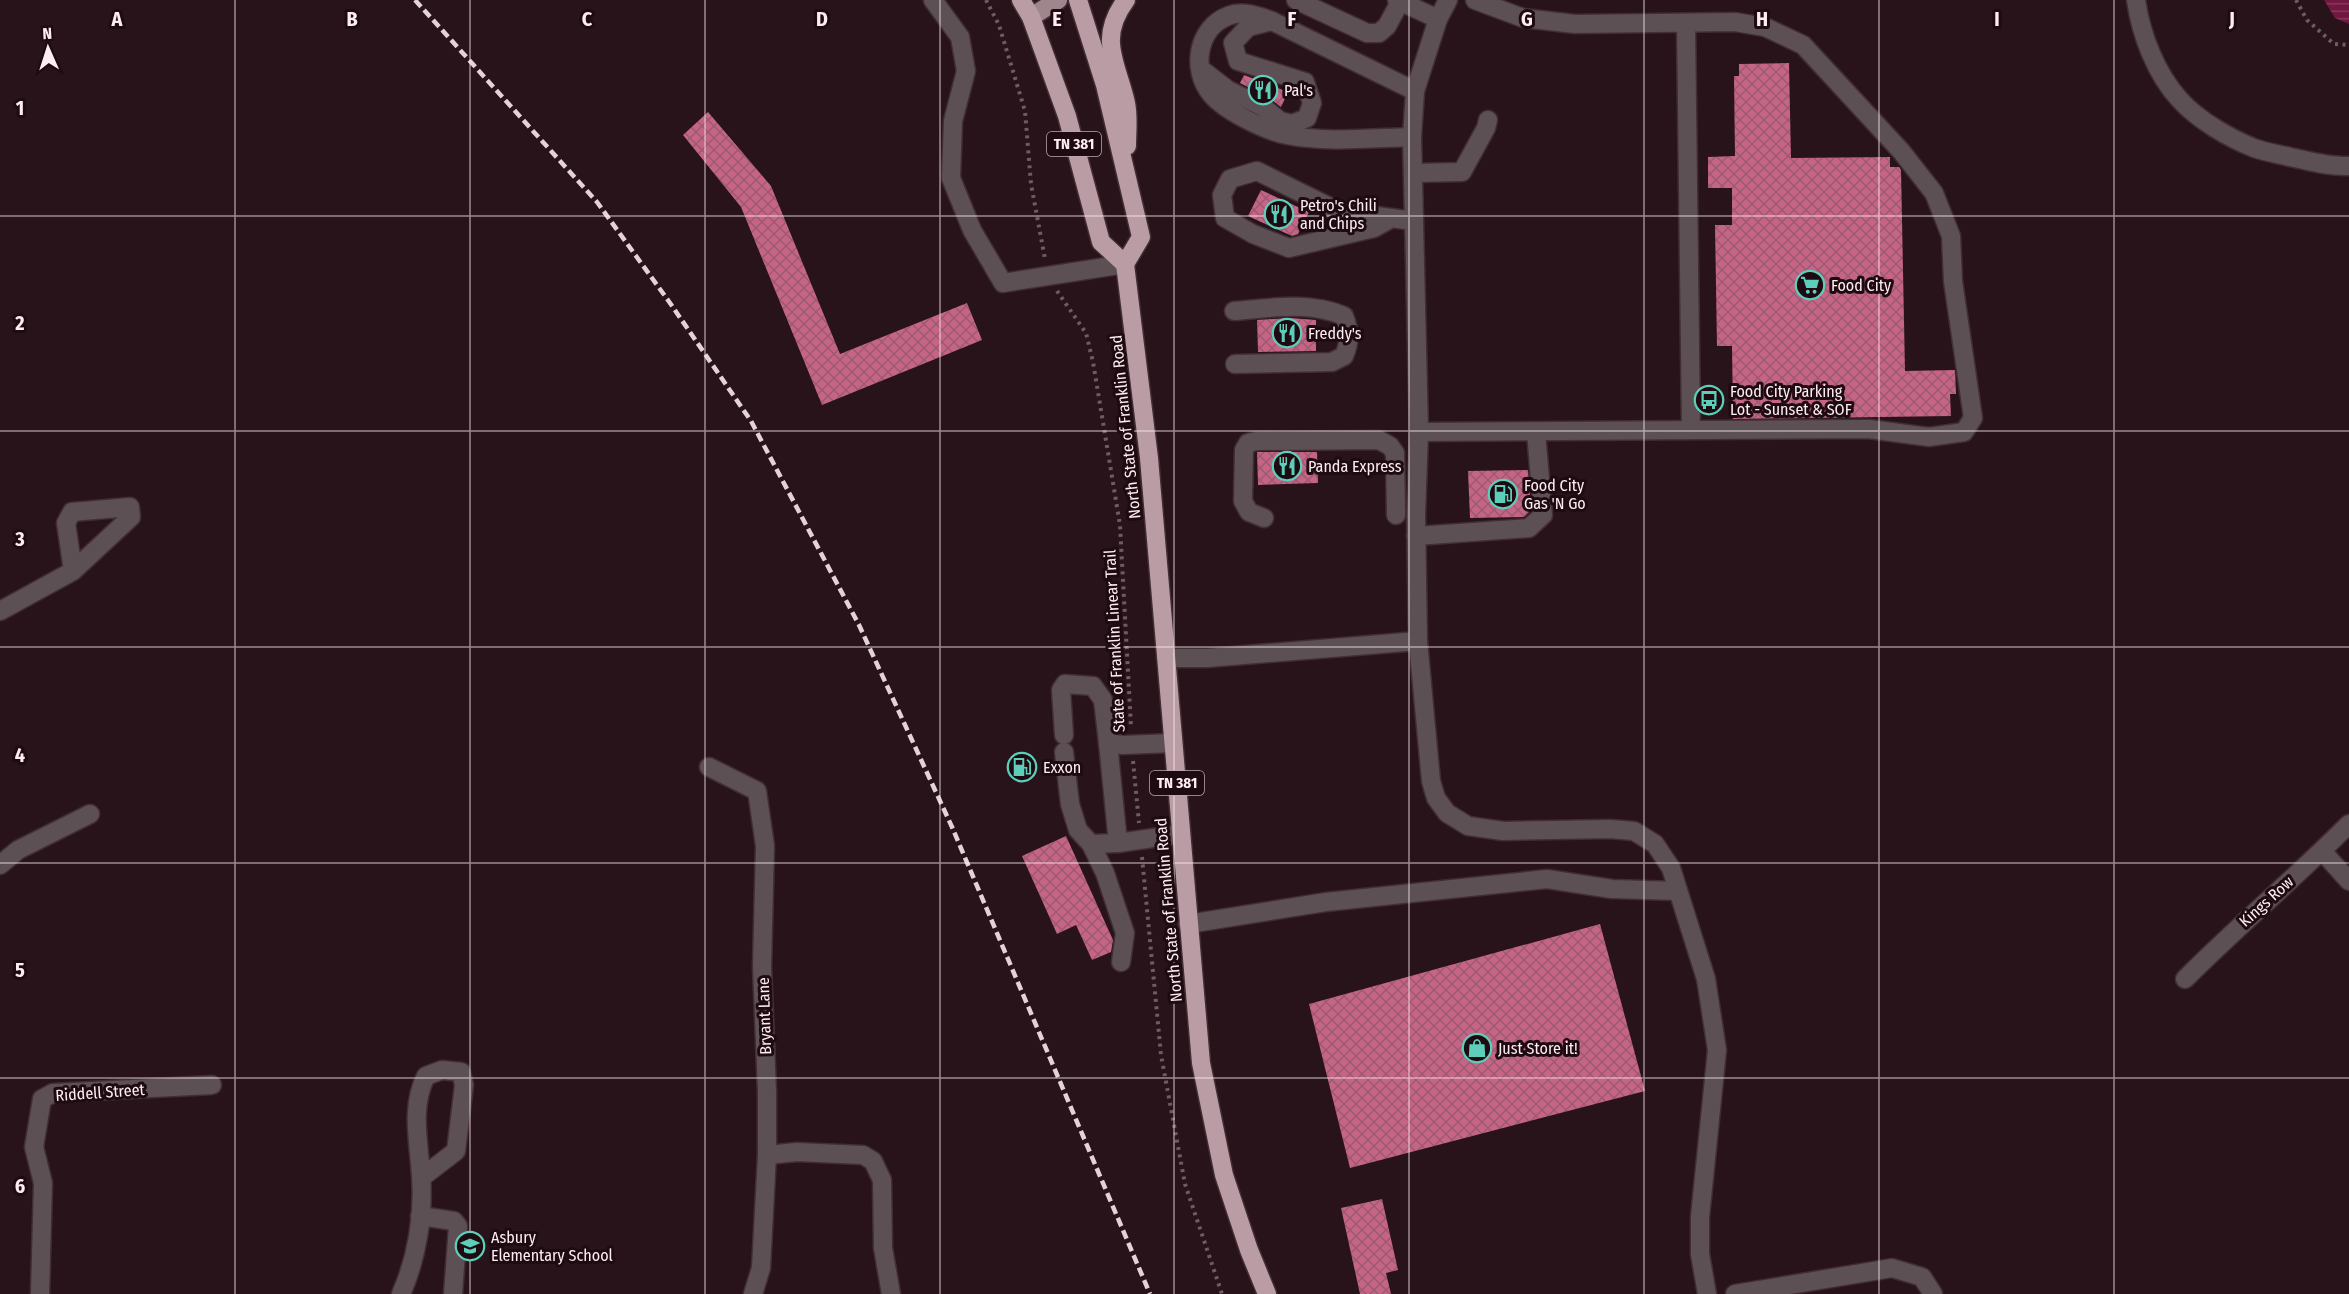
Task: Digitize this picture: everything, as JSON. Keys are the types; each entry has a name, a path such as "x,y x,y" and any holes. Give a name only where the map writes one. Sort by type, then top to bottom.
{"highway":[{"name":"TN 381","path":"1020,0 1031,17 1067,116 1101,242 1125,264 1141,237 1105,85 1078,0"},
{"path":"1126,0 1113,25 1110,47 1127,105 1128,181"},
{"name":"North State of Franklin Road","path":"1125,264 1149,458 1198,1040 1209,1110 1224,1175 1249,1250 1267,1294"}],"main road":[{"path":"1031,17 1058,0"}],"street":[{"path":"933,0 960,37 966,70 953,121 951,178 972,230 1003,283 1125,264"},
{"path":"1296,0 1367,33 1379,33 1388,26 1399,1 1438,19"},
{"path":"1448,0 1438,19 1415,91 1412,137 1419,432 1416,536 1418,641 1431,781 1436,798 1447,813 1468,826 1503,831 1610,829 1634,831 1655,844 1671,868 1706,979 1717,1050 1700,1217 1700,1254 1707,1294"},
{"path":"1419,432 1869,429 1929,437 1964,432 1973,418 1953,280 1951,236 1934,194 1901,151 1803,45 1765,27 1735,22 1575,24 1523,18 1474,0"},
{"path":"2136,0 2138,17 2148,46 2161,72 2180,101 2200,117 2255,148 2304,160 2349,166"},
{"path":"1412,137 1325,138 1286,135 1233,113 1210,93 1200,69 1200,47 1210,28 1228,15 1253,14 1272,21 1415,91"},
{"path":"1200,69 1227,90 1263,107 1280,121 1292,124 1307,118 1312,103 1305,82 1239,61 1233,43 1248,27 1272,21"},
{"path":"1686,23 1691,429"},
{"path":"1413,173 1462,172 1488,120"},
{"path":"1392,218 1374,228 1289,248 1253,234 1225,218 1222,195 1230,179 1257,171 1338,211 1392,218 1414,221"},
{"path":"1234,311 1285,306 1313,307 1344,316 1349,335 1349,344 1344,356 1332,362 1235,364"},
{"path":"1416,536 1530,528 1543,514 1536,432"},
{"path":"1264,518 1249,512 1244,501 1244,450 1248,444 1256,441 1379,440 1395,453 1396,515"},
{"path":"0,611 73,571"},
{"path":"1166,658 1207,658 1418,641"},
{"path":"1118,843 1103,700 1093,686 1065,684 1061,690 1070,804 1078,830 1092,844 1105,873 1125,933 1121,962"},
{"path":"1108,743 1173,743"},
{"name":"Bryant Lane","path":"709,767 757,791 765,846 762,967 767,1155 761,1268 753,1294"},
{"path":"0,865 18,850 90,814"},
{"name":"Kings Row","path":"2184,979 2349,824"},
{"path":"1092,844 1118,843 1181,834"},
{"path":"2322,851 2349,881"},
{"path":"1188,924 1326,902 1547,879 1612,889 1678,891"},
{"path":"401,1294 419,1237 421,1178 416,1126 419,1090 426,1076 441,1070 461,1072 464,1085 456,1151 421,1178"},
{"name":"Riddell Street","path":"40,1294 44,1183 34,1147 42,1099 53,1093 212,1085"},
{"path":"767,1155 797,1152 863,1155 873,1161 882,1180 883,1248 891,1294"},
{"path":"420,1216 454,1221 458,1226 453,1294"},
{"path":"1735,1294 1892,1268 1922,1276 1933,1294"}],"path":[{"name":"State of Franklin Linear Trail","path":"986,0 999,25 1026,111 1031,184 1050,275 1056,290 1086,333 1093,362 1120,525 1132,744 1161,1055 1185,1184 1222,1294"},
{"path":"2296,0 2307,20 2334,44 2349,45"}],"shaded area":[{"path":"2324,0 2349,0 2349,24 2335,18"}],"building":[{"name":"Food City","path":"1789,63 1791,158 1890,157 1890,167 1899,167 1901,170 1905,371 1955,370 1956,394 1950,394 1951,416 1733,419 1732,346 1717,346 1715,225 1732,225 1732,188 1708,188 1708,157 1735,156 1734,76 1739,76 1739,64"},
{"name":"Pal's","path":"1244,75 1288,92 1281,107 1268,97 1240,83"},
{"path":"708,112 771,186 840,354 967,303 982,340 822,405 741,207 683,135"},
{"name":"Petro's Chili and Chips","path":"1261,190 1309,212 1298,234 1292,236 1248,216"},
{"name":"Freddy's","path":"1290,318 1316,320 1316,351 1258,352 1257,320"},
{"name":"Panda Express","path":"1257,452 1317,452 1318,483 1258,485"},
{"name":"Food City Gas 'N Go","path":"1528,470 1531,510 1524,517 1470,518 1468,471"},
{"path":"1066,836 1113,940 1111,952 1092,960 1076,925 1057,934 1022,856"},
{"name":"Just Store it!","path":"1600,924 1645,1091 1350,1168 1309,1004"},
{"path":"1382,1199 1398,1270 1386,1273 1391,1294 1360,1294 1341,1208"}],"railway":[{"path":"415,0 597,202 751,421 859,625 952,827 1150,1294"}],"place":[{"name":"Pal's","path":"1263,90"},
{"name":"Petro's Chili and Chips","path":"1279,214"},
{"name":"Food City","path":"1810,285"},
{"name":"Freddy's","path":"1287,333"},
{"name":"Food City Parking Lot - Sunset & SOF","path":"1709,400"},
{"name":"Panda Express","path":"1287,466"},
{"name":"Food City Gas 'N Go","path":"1503,494"},
{"name":"Exxon","path":"1022,767"},
{"name":"Just Store it!","path":"1477,1048"},
{"name":"Asbury Elementary School","path":"470,1246"}]}
